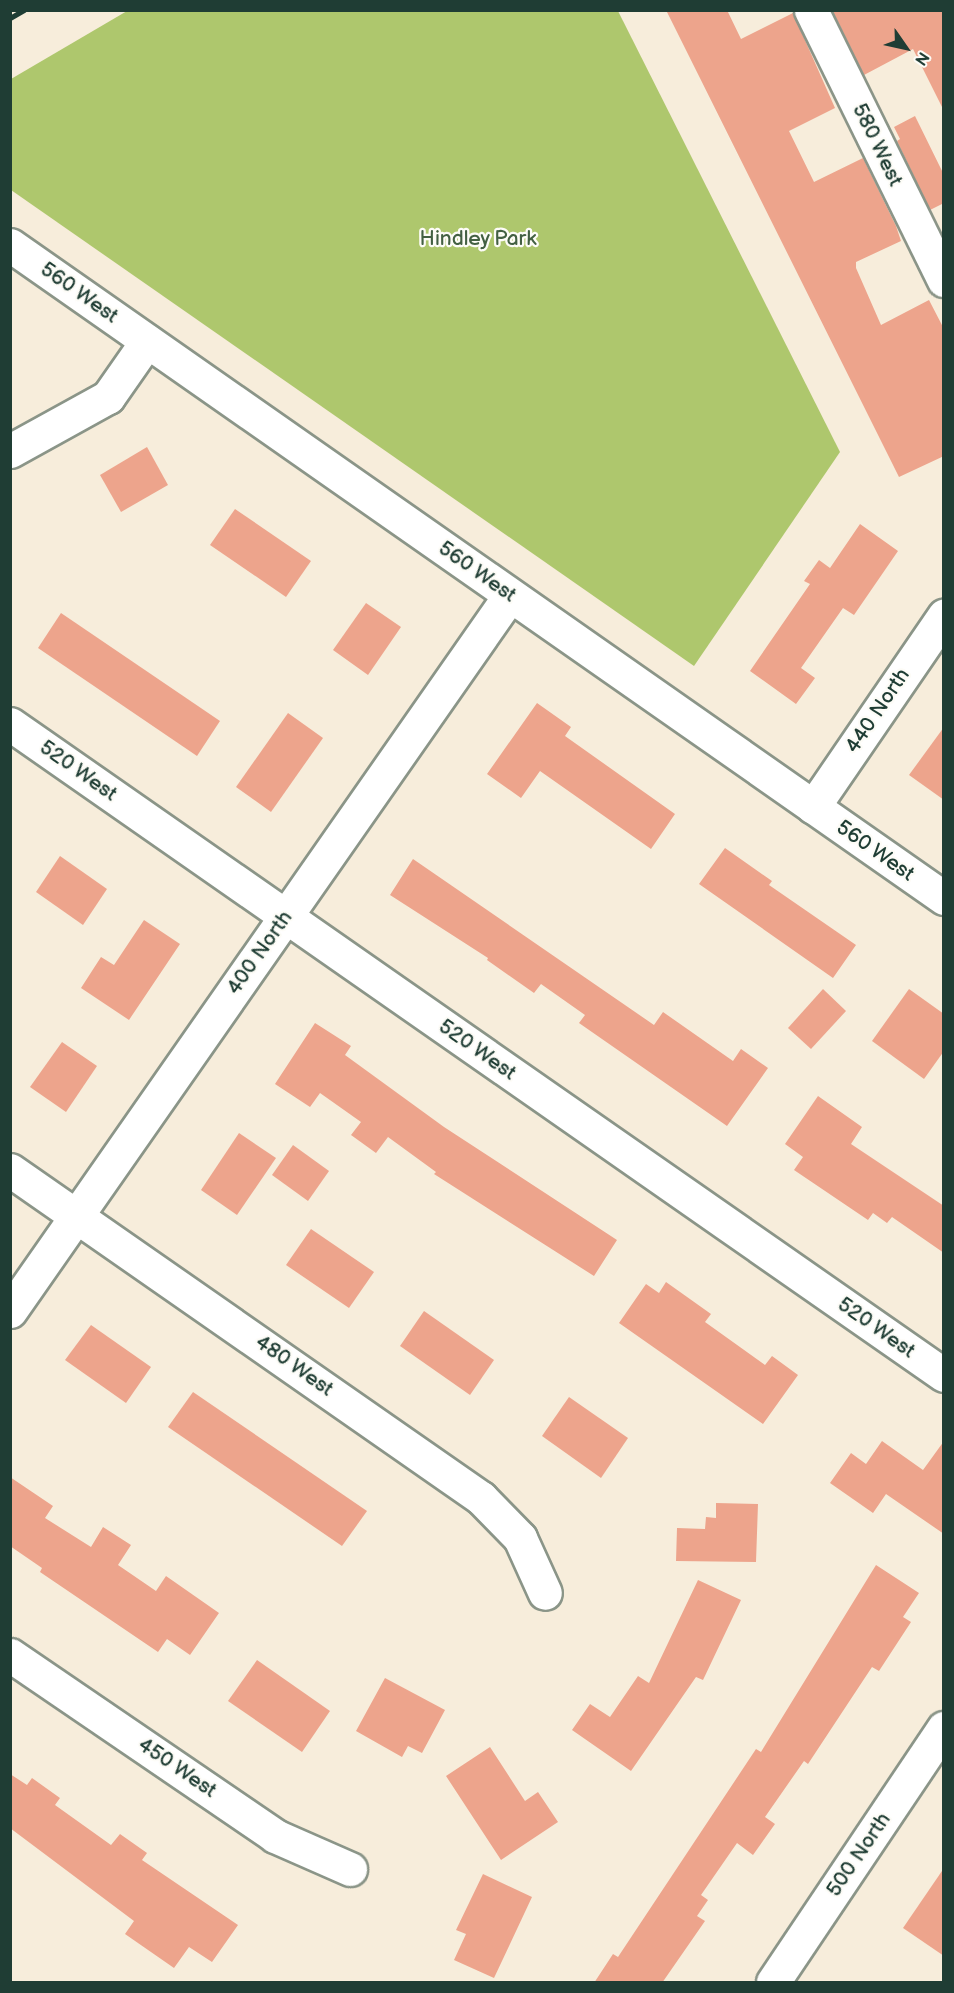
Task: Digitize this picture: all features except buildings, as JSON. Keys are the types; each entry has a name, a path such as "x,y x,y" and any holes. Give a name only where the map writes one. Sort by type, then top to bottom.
{"street":[{"name":"580 West","path":"811,10 944,280"},
{"name":"560 West","path":"10,245 944,898"},
{"path":"10,451 108,397 147,341"},
{"name":"400 North","path":"10,1311 510,595"},
{"name":"440 North","path":"813,807 943,618"},
{"name":"520 West","path":"10,724 944,1375"},
{"name":"480 West","path":"10,1170 481,1498 520,1538 545,1593"},
{"name":"450 West","path":"10,1655 275,1836 350,1869"},
{"name":"500 North","path":"773,1983 939,1746"}],"green space":[{"name":"Hindley Park","path":"127,11 618,11 840,452 694,666 11,190 11,79"}],"railway":[{"path":"10,18 24,10"}]}
